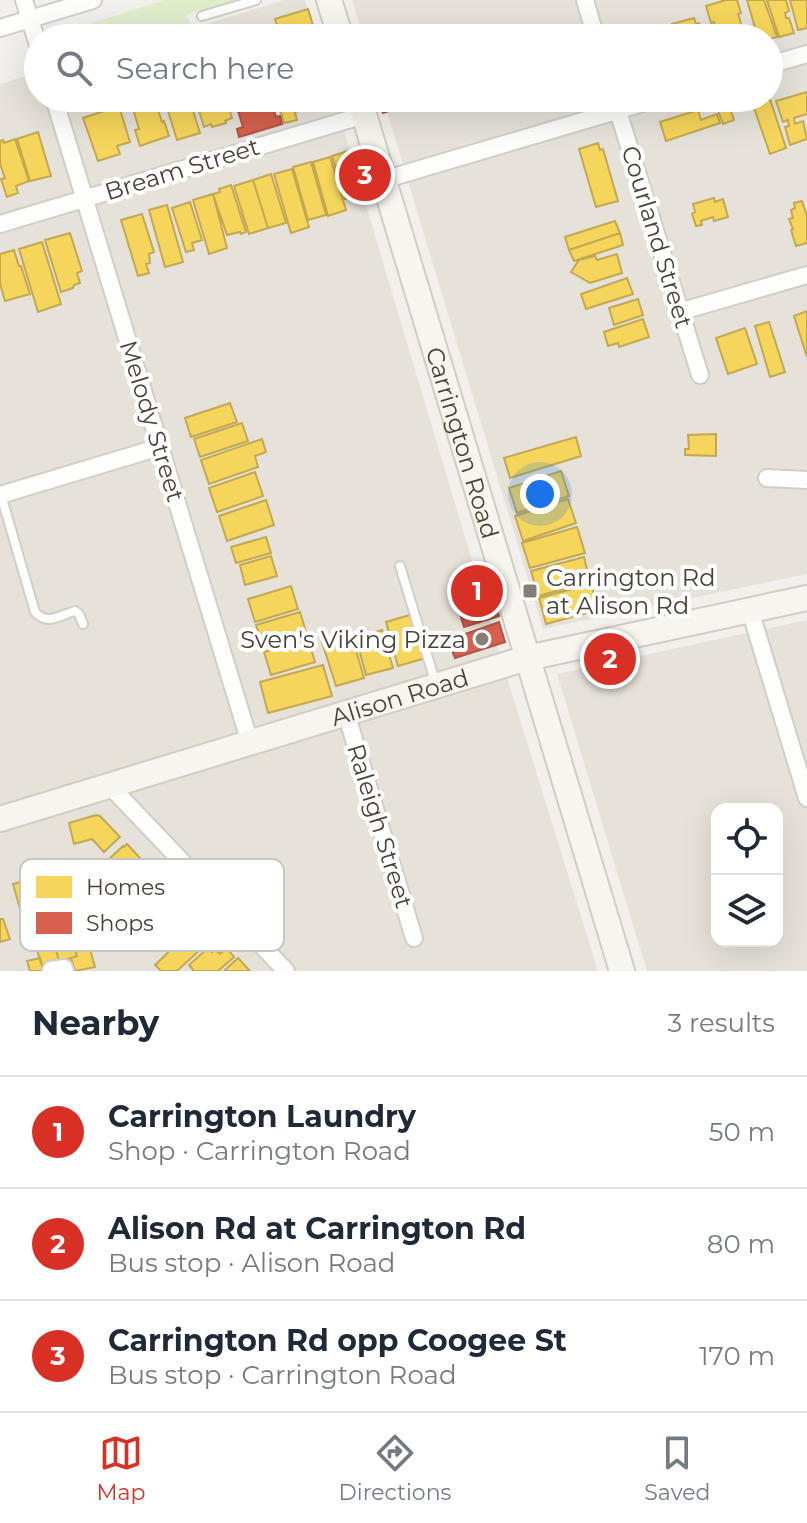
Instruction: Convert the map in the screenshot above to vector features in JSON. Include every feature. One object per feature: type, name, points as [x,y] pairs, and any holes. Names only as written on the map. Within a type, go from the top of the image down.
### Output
[{"type":"main road","points":[[329,0],[337,24]]},
{"type":"main road","name":"Carrington Road","points":[[356,112],[383,180],[622,971]]},
{"type":"main road","name":"Alison Road","points":[[0,819],[527,658],[807,598]]},
{"type":"street","points":[[24,0],[32,24]]},
{"type":"street","points":[[0,28],[93,0]]},
{"type":"street","points":[[585,0],[592,24]]},
{"type":"street","points":[[783,61],[807,54]]},
{"type":"street","name":"Melody Street","points":[[58,112],[250,743]]},
{"type":"street","name":"Bream Street","points":[[0,224],[339,112]]},
{"type":"street","points":[[383,180],[591,112]]},
{"type":"street","name":"Courland Street","points":[[618,112],[700,375]]},
{"type":"street","points":[[679,312],[807,275]]},
{"type":"street","points":[[0,495],[160,447]]},
{"type":"street","points":[[767,478],[807,480]]},
{"type":"street","points":[[750,610],[807,798]]},
{"type":"street","name":"Raleigh Street","points":[[346,713],[414,938]]},
{"type":"street","points":[[110,786],[179,859]]},
{"type":"street","points":[[267,951],[286,971]]},
{"type":"lane","points":[[202,16],[256,0]]},
{"type":"lane","points":[[0,495],[35,612],[48,621],[75,611],[83,624]]},
{"type":"lane","points":[[400,566],[437,686]]},
{"type":"shaded area","points":[[285,0],[305,0],[313,24],[206,24]]},
{"type":"shaded area","points":[[352,0],[807,0],[807,574],[543,629],[387,112],[783,112],[783,24],[360,24]]},
{"type":"shaded area","points":[[24,76],[24,112],[338,112],[598,971],[0,971],[0,84]]},
{"type":"shaded area","points":[[807,620],[807,971],[647,971],[557,674]]},
{"type":"green space","points":[[165,0],[236,0],[185,15],[192,24],[89,24]]},
{"type":"building: Homes","points":[[737,0],[741,24],[711,23],[706,6]]},
{"type":"building: Homes","points":[[747,0],[764,0],[772,24],[754,24]]},
{"type":"building: Homes","points":[[767,0],[786,0],[789,11],[785,13],[786,18],[789,18],[794,33],[783,36],[783,24],[775,24]]},
{"type":"building: Homes","points":[[790,0],[807,0],[807,28],[798,30]]},
{"type":"building: Homes","points":[[308,9],[313,24],[277,24],[275,19]]},
{"type":"building: Homes","points":[[694,18],[696,24],[672,24]]},
{"type":"building: Homes","points":[[807,92],[807,114],[794,118],[795,124],[803,121],[807,139],[790,145],[785,127],[789,126],[788,120],[783,122],[780,112],[783,112],[783,99]]},
{"type":"building: Homes","points":[[101,112],[121,112],[130,142],[117,146],[120,154],[98,161],[83,118]]},
{"type":"building: Homes","points":[[134,112],[159,112],[169,136],[140,146],[135,130],[139,129]]},
{"type":"building: Homes","points":[[168,112],[193,112],[200,133],[177,140]]},
{"type":"building: Homes","points":[[199,112],[230,112],[232,118],[226,123],[204,127]]},
{"type":"building: Homes","points":[[281,112],[295,112],[297,120],[284,123]]},
{"type":"building: Homes","points":[[699,112],[701,120],[717,114],[720,123],[666,141],[660,122]]},
{"type":"building: Homes","points":[[719,112],[731,112],[734,120],[723,124]]},
{"type":"building: Homes","points":[[755,112],[774,112],[786,148],[770,154]]},
{"type":"building: Homes","points":[[38,132],[51,176],[30,181],[17,139]]},
{"type":"building: Homes","points":[[15,139],[29,181],[16,186],[18,193],[7,197],[1,179],[5,178],[0,164],[0,141],[4,143]]},
{"type":"building: Homes","points":[[598,143],[600,150],[603,149],[618,201],[596,207],[579,149]]},
{"type":"building: Homes","points":[[351,150],[363,194],[345,199],[332,156]]},
{"type":"building: Homes","points":[[330,157],[346,210],[328,216],[313,162]]},
{"type":"building: Homes","points":[[311,162],[326,215],[308,220],[293,167]]},
{"type":"building: Homes","points":[[292,169],[309,227],[291,233],[274,174]]},
{"type":"building: Homes","points":[[271,174],[286,223],[268,228],[253,180]]},
{"type":"building: Homes","points":[[253,180],[268,228],[249,234],[234,186]]},
{"type":"building: Homes","points":[[231,185],[246,232],[227,235],[213,194]]},
{"type":"building: Homes","points":[[213,194],[227,248],[209,254],[193,200]]},
{"type":"building: Homes","points":[[714,198],[715,202],[723,199],[728,217],[714,221],[713,217],[696,226],[693,204]]},
{"type":"building: Homes","points":[[802,201],[807,216],[807,243],[796,246],[789,219],[793,218],[791,210],[795,208],[794,203]]},
{"type":"building: Homes","points":[[190,202],[202,240],[192,243],[194,250],[186,252],[172,208]]},
{"type":"building: Homes","points":[[167,205],[183,262],[165,267],[149,210]]},
{"type":"building: Homes","points":[[142,214],[154,252],[149,254],[150,263],[146,264],[149,273],[138,276],[121,220]]},
{"type":"building: Homes","points":[[615,221],[620,233],[569,250],[565,237]]},
{"type":"building: Homes","points":[[70,233],[82,271],[77,273],[80,283],[61,292],[45,240]]},
{"type":"building: Homes","points":[[620,233],[623,245],[574,261],[569,250]]},
{"type":"building: Homes","points":[[42,242],[61,304],[38,312],[19,249]]},
{"type":"building: Homes","points":[[14,250],[30,294],[5,301],[0,284],[0,254]]},
{"type":"building: Homes","points":[[617,254],[622,273],[590,283],[571,272],[579,260],[595,256],[597,260]]},
{"type":"building: Homes","points":[[627,278],[633,294],[586,309],[581,294]]},
{"type":"building: Homes","points":[[638,299],[643,315],[614,325],[609,308]]},
{"type":"building: Homes","points":[[807,311],[807,357],[794,316]]},
{"type":"building: Homes","points":[[643,319],[649,337],[619,347],[618,343],[608,346],[604,332]]},
{"type":"building: Homes","points":[[769,322],[785,372],[770,377],[755,326]]},
{"type":"building: Homes","points":[[745,328],[757,364],[728,374],[716,338]]},
{"type":"building: Homes","points":[[230,403],[237,422],[191,437],[185,418]]},
{"type":"building: Homes","points":[[242,423],[248,441],[200,457],[194,439]]},
{"type":"building: Homes","points":[[716,434],[716,456],[685,455],[685,449],[689,449],[688,435]]},
{"type":"building: Homes","points":[[576,437],[581,456],[510,478],[504,458]]},
{"type":"building: Homes","points":[[262,439],[266,452],[255,456],[258,467],[209,484],[201,460]]},
{"type":"building: Homes","points":[[561,471],[569,496],[517,513],[509,488]]},
{"type":"building: Homes","points":[[255,472],[263,496],[217,512],[209,488]]},
{"type":"building: Homes","points":[[568,499],[576,523],[523,541],[515,516]]},
{"type":"building: Homes","points":[[266,500],[274,525],[227,541],[219,516]]},
{"type":"building: Homes","points":[[577,527],[585,553],[530,568],[522,543]]},
{"type":"building: Homes","points":[[266,537],[271,553],[236,563],[231,547]]},
{"type":"building: Homes","points":[[271,556],[277,576],[245,585],[240,565]]},
{"type":"building: Homes","points":[[584,557],[590,582],[538,596],[531,571]]},
{"type":"building: Homes","points":[[591,584],[598,610],[546,624],[539,598]]},
{"type":"building: Homes","points":[[291,586],[298,609],[255,622],[248,599]]},
{"type":"building: Homes","points":[[300,612],[307,635],[264,648],[256,625]]},
{"type":"building: Homes","points":[[413,614],[426,658],[398,666],[386,622]]},
{"type":"building: Homes","points":[[382,630],[393,668],[366,675],[356,638]]},
{"type":"building: Homes","points":[[351,633],[364,678],[336,686],[322,642]]},
{"type":"building: Homes","points":[[308,639],[315,662],[271,675],[264,652]]},
{"type":"building: Homes","points":[[323,665],[332,696],[268,713],[260,682]]},
{"type":"building: Homes","points":[[96,815],[120,837],[104,852],[92,839],[74,844],[69,823]]},
{"type":"building: Homes","points":[[127,844],[141,859],[109,859]]},
{"type":"building: Homes","points":[[20,882],[20,909],[13,884]]},
{"type":"building: Homes","points":[[0,919],[3,919],[10,939],[0,942]]},
{"type":"building: Homes","points":[[37,951],[56,951],[59,962],[42,966]]},
{"type":"building: Homes","points":[[56,951],[75,951],[77,956],[59,962]]},
{"type":"building: Homes","points":[[75,951],[90,951],[95,967],[75,971],[71,958],[77,956]]},
{"type":"building: Homes","points":[[169,951],[199,951],[177,971],[161,971],[155,965]]},
{"type":"building: Homes","points":[[205,951],[220,954],[229,951],[234,957],[218,971],[194,971],[189,965]]},
{"type":"building: Homes","points":[[40,958],[44,971],[30,971],[27,961]]},
{"type":"building: Homes","points":[[238,958],[250,971],[224,971]]},
{"type":"building: Shops","points":[[238,112],[274,112],[276,117],[280,116],[282,124],[239,137],[237,129],[243,127]]},
{"type":"building: Shops","points":[[493,596],[499,616],[464,627],[458,607]]},
{"type":"building: Shops","points":[[499,622],[505,642],[455,658],[448,640]]},
{"type":"place","name":"Carrington Rd opp Coogee St","points":[[365,175]]},
{"type":"place","name":"Carrington Laundry","points":[[477,591]]},
{"type":"place","name":"Carrington Rd at Alison Rd","points":[[530,591]]},
{"type":"place","name":"Sven's Viking Pizza","points":[[482,639]]},
{"type":"place","name":"Alison Rd at Carrington Rd","points":[[610,659]]}]
